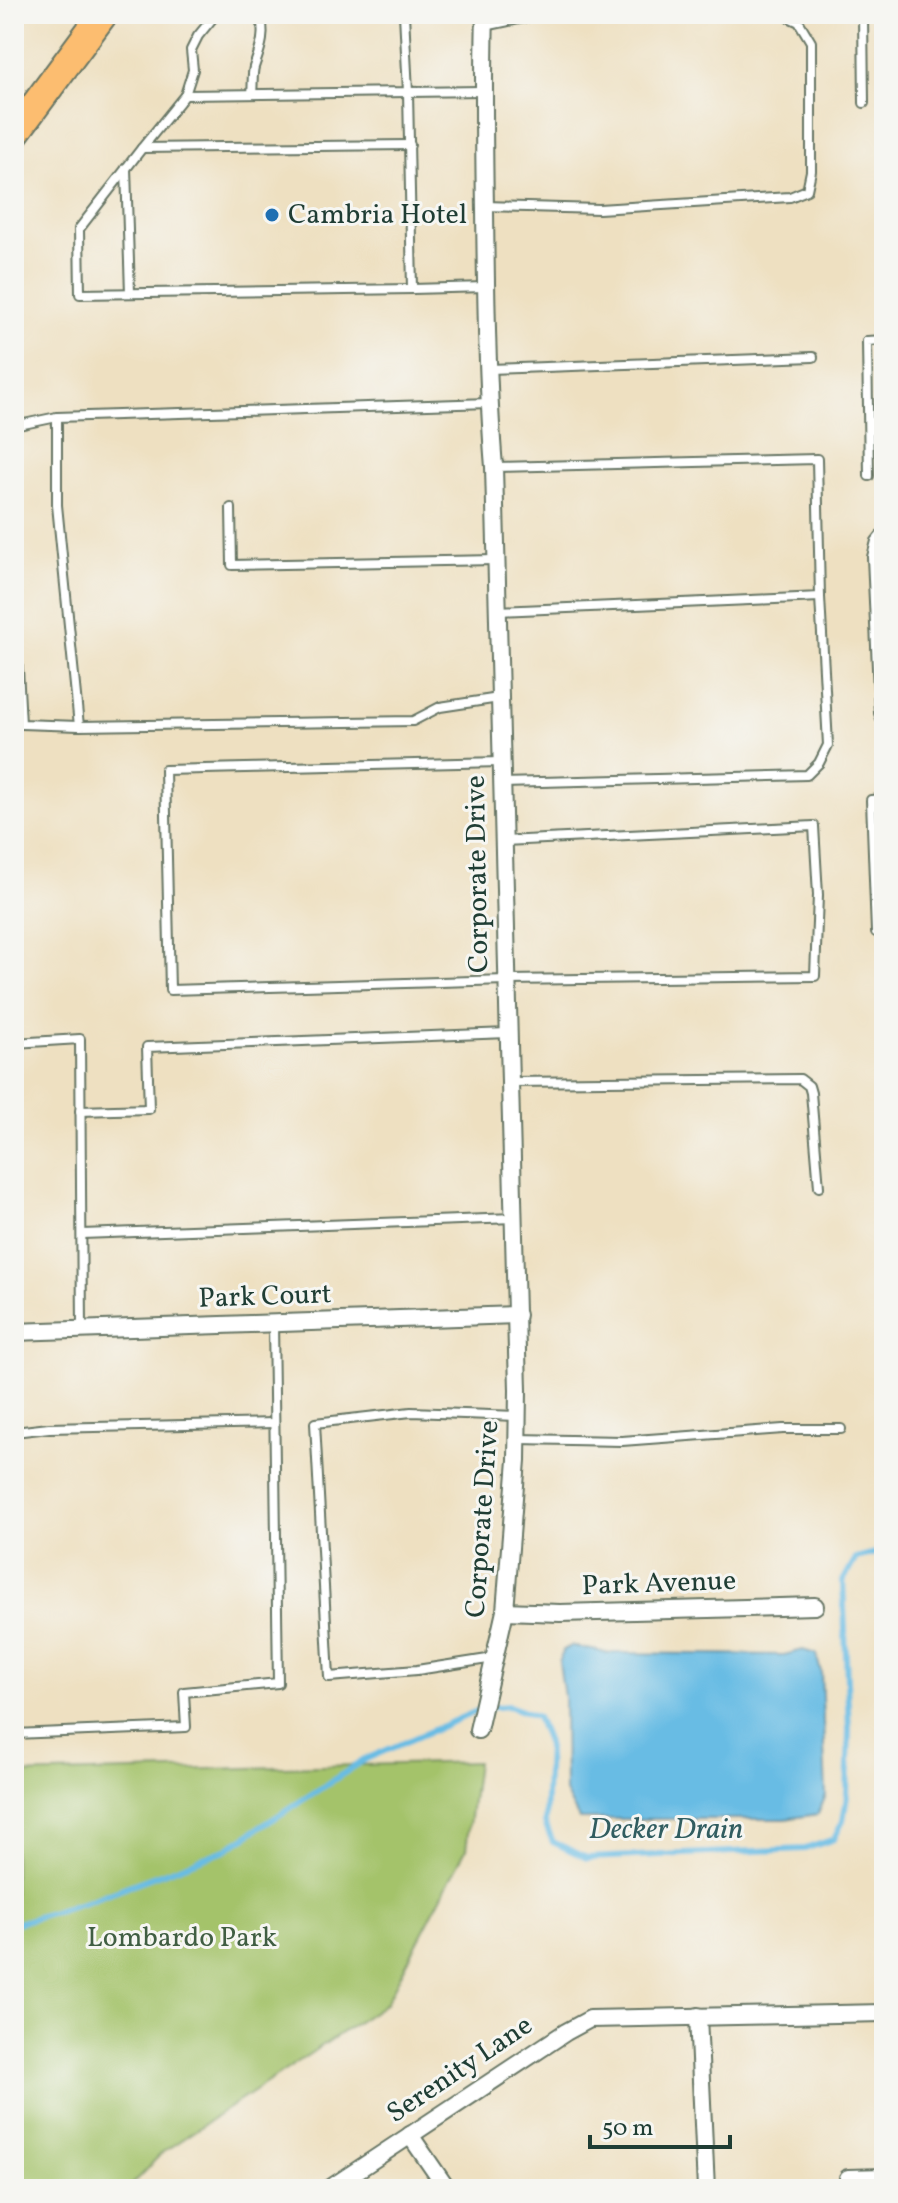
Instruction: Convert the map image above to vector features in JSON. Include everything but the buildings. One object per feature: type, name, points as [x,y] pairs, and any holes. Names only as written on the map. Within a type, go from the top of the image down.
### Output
[{"type":"highway","points":[[14,134],[103,14]]},
{"type":"street","name":"Corporate Drive","points":[[478,1730],[505,1611],[517,1439],[517,1315],[494,467],[486,287],[485,20]]},
{"type":"street","name":"Park Court","points":[[14,1332],[517,1315]]},
{"type":"street","name":"Park Avenue","points":[[505,1611],[560,1613],[815,1606]]},
{"type":"street","name":"Serenity Lane","points":[[329,2189],[590,2019],[884,2013]]},
{"type":"street","points":[[698,2016],[706,2189]]},
{"type":"street","points":[[410,2135],[447,2189]]},
{"type":"street","points":[[848,2178],[884,2177]]},
{"type":"lane","points":[[216,14],[191,50],[193,70],[185,95],[79,229],[80,294],[486,287]]},
{"type":"lane","points":[[252,94],[254,68],[260,57],[263,39],[259,14]]},
{"type":"lane","points":[[404,14],[412,289]]},
{"type":"lane","points":[[485,20],[543,14]]},
{"type":"lane","points":[[485,206],[599,209],[790,197],[807,190],[811,171],[811,42],[799,22],[782,14]]},
{"type":"lane","points":[[863,14],[864,103]]},
{"type":"lane","points":[[185,95],[483,91]]},
{"type":"lane","points":[[142,148],[410,145]]},
{"type":"lane","points":[[126,167],[130,293]]},
{"type":"lane","points":[[869,476],[867,341],[884,340]]},
{"type":"lane","points":[[488,369],[813,357]]},
{"type":"lane","points":[[14,426],[57,417],[489,403]]},
{"type":"lane","points":[[57,417],[57,505],[79,726]]},
{"type":"lane","points":[[494,467],[817,459],[828,745],[819,763],[807,775],[502,783]]},
{"type":"lane","points":[[231,508],[232,565],[496,560]]},
{"type":"lane","points":[[884,531],[876,541],[872,557],[879,713],[884,727]]},
{"type":"lane","points":[[14,594],[21,724],[79,726],[413,721],[440,707],[500,698]]},
{"type":"lane","points":[[497,611],[820,597]]},
{"type":"lane","points":[[501,762],[165,770],[170,990],[507,980],[815,976],[818,895],[814,826],[503,841]]},
{"type":"lane","points":[[884,799],[871,800],[876,932],[884,932]]},
{"type":"lane","points":[[80,1111],[149,1109],[147,1047],[508,1033]]},
{"type":"lane","points":[[14,1043],[80,1039],[82,1330]]},
{"type":"lane","points":[[510,1082],[800,1079],[809,1086],[811,1093],[819,1187]]},
{"type":"lane","points":[[82,1234],[514,1218]]},
{"type":"lane","points":[[14,1734],[186,1727],[184,1692],[278,1683],[273,1322]]},
{"type":"lane","points":[[496,1658],[417,1670],[329,1677],[315,1423],[411,1412],[517,1416]]},
{"type":"lane","points":[[14,1432],[49,1428],[274,1423]]},
{"type":"lane","points":[[517,1439],[622,1441],[783,1429],[841,1429]]},
{"type":"green space","name":"Lombardo Park","points":[[477,1762],[466,1849],[386,2003],[163,2152],[127,2189],[14,2189],[14,1774]]},
{"type":"water","points":[[571,1646],[608,1653],[784,1655],[803,1650],[816,1654],[821,1672],[826,1795],[818,1814],[785,1819],[579,1819],[565,1792],[564,1697],[559,1662],[563,1650]]},
{"type":"waterway","name":"Decker Drain","points":[[14,1924],[85,1902],[225,1850],[366,1759],[484,1708],[509,1706],[537,1717],[548,1745],[545,1823],[553,1842],[587,1858],[805,1849],[834,1839],[843,1821],[847,1796],[849,1731],[843,1581],[856,1558],[884,1551]]},
{"type":"place","name":"Cambria Hotel","points":[[272,215]]}]
